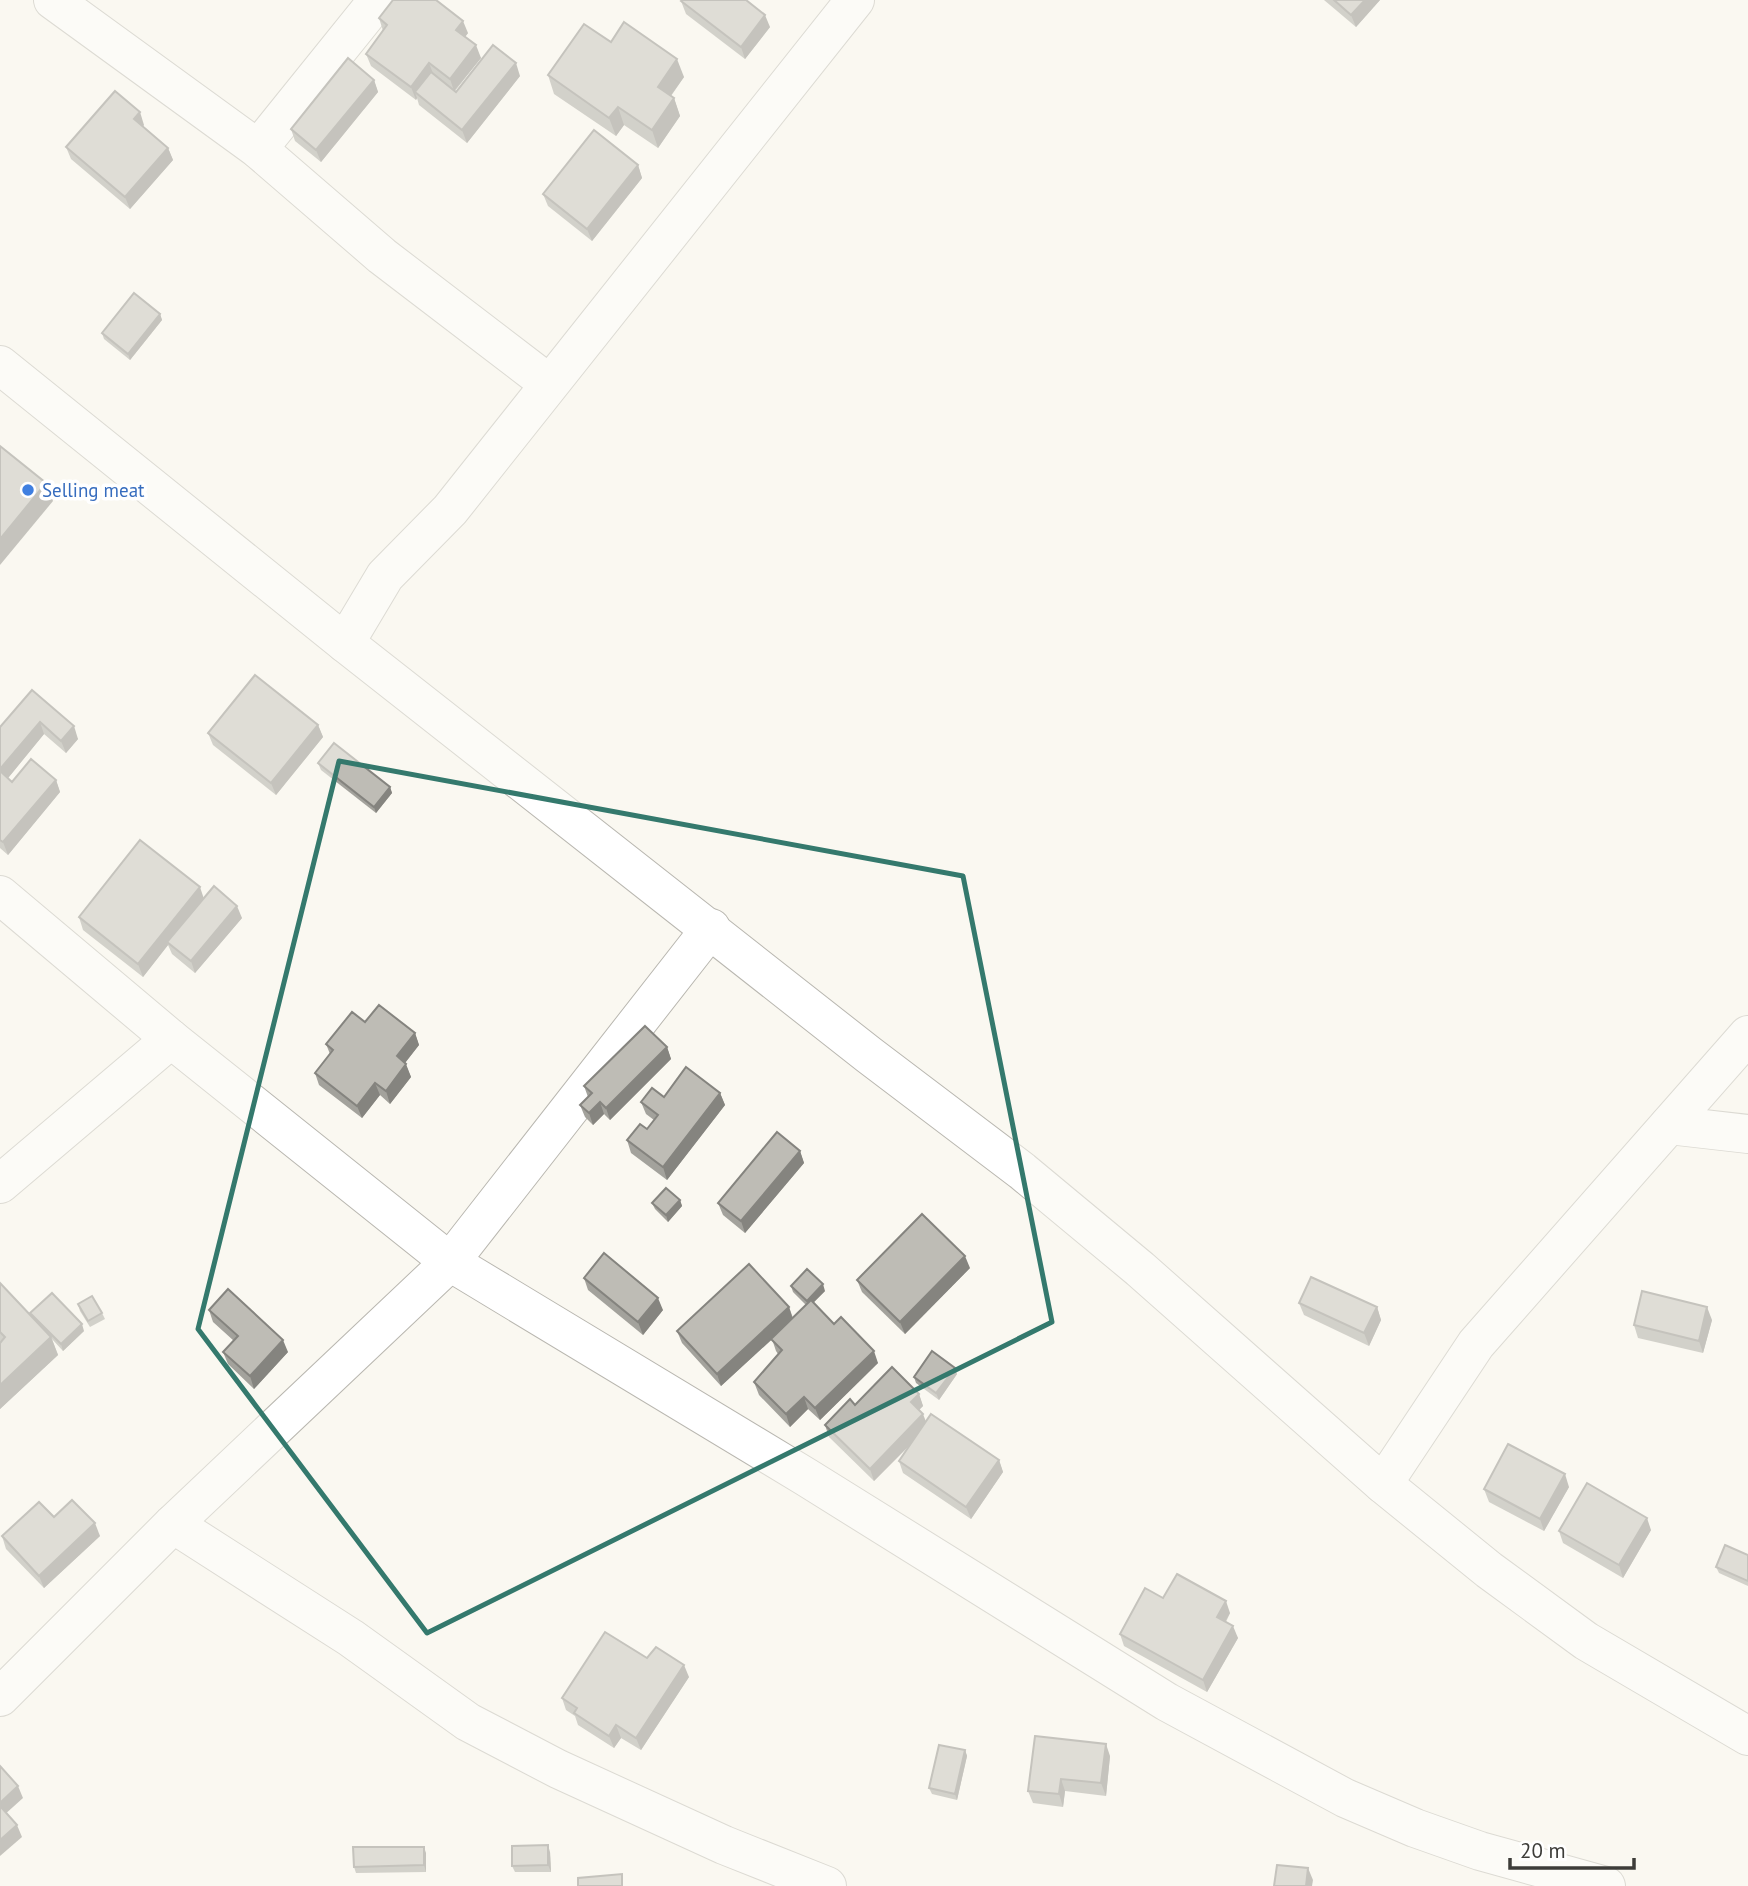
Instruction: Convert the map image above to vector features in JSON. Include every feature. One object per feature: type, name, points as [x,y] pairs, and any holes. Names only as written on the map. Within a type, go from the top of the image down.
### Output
[{"type":"street","points":[[53,0],[258,149],[382,256],[548,383]]},
{"type":"street","points":[[258,149],[378,0]]},
{"type":"street","points":[[345,643],[385,576],[450,510],[548,383],[855,0]]},
{"type":"street","points":[[0,365],[345,643],[1069,1209],[1383,1484],[1489,1570],[1586,1641],[1748,1736]]},
{"type":"street","points":[[0,895],[171,1039],[450,1262],[806,1477],[1167,1702],[1345,1798],[1415,1828],[1480,1851],[1606,1886]]},
{"type":"street","points":[[0,1698],[173,1524],[450,1262],[711,928]]},
{"type":"street","points":[[1383,1484],[1476,1344],[1748,1035]]},
{"type":"street","points":[[0,1184],[171,1039]]},
{"type":"street","points":[[1670,1125],[1748,1134]]},
{"type":"street","points":[[173,1524],[351,1638],[468,1722],[558,1769],[664,1818],[827,1886]]},
{"type":"highlighted area","points":[[339,761],[963,876],[1052,1322],[427,1633],[198,1329]]},
{"type":"building","points":[[393,0],[436,0],[463,21],[456,30],[476,45],[450,79],[429,63],[411,87],[366,54],[387,25],[379,18]]},
{"type":"building","points":[[682,0],[746,0],[765,15],[741,47]]},
{"type":"building","points":[[1334,0],[1365,0],[1351,15]]},
{"type":"building","points":[[624,22],[677,59],[658,87],[674,98],[652,130],[618,107],[609,118],[548,75],[584,24],[611,42]]},
{"type":"building","points":[[493,45],[516,63],[462,130],[415,92],[431,72],[456,92]]},
{"type":"building","points":[[348,58],[374,80],[316,150],[291,129]]},
{"type":"building","points":[[115,91],[140,112],[134,119],[168,148],[125,197],[66,147]]},
{"type":"building","points":[[594,130],[638,165],[587,229],[543,194]]},
{"type":"building","points":[[134,293],[160,314],[128,354],[102,333]]},
{"type":"building","points":[[0,446],[46,483],[0,539]]},
{"type":"building","points":[[255,675],[318,725],[271,783],[208,733]]},
{"type":"building","points":[[32,690],[74,726],[61,741],[40,722],[0,769],[0,727]]},
{"type":"building","points":[[334,743],[390,787],[374,807],[318,763]]},
{"type":"building","points":[[31,759],[56,780],[3,842],[0,840],[0,771],[12,782]]},
{"type":"building","points":[[140,840],[200,887],[138,964],[79,917]]},
{"type":"building","points":[[214,886],[237,906],[191,961],[167,942]]},
{"type":"building","points":[[379,1005],[415,1033],[397,1056],[406,1064],[386,1091],[375,1083],[357,1106],[315,1073],[333,1050],[326,1044],[352,1012],[365,1022]]},
{"type":"building","points":[[645,1026],[667,1047],[606,1108],[600,1102],[589,1113],[580,1105],[592,1093],[584,1086]]},
{"type":"building","points":[[686,1067],[720,1093],[663,1167],[627,1140],[640,1124],[647,1129],[658,1115],[641,1102],[652,1088],[664,1097]]},
{"type":"building","points":[[777,1132],[800,1151],[741,1221],[718,1203]]},
{"type":"building","points":[[666,1188],[680,1200],[666,1215],[652,1203]]},
{"type":"building","points":[[922,1214],[965,1256],[900,1322],[857,1280]]},
{"type":"building","points":[[604,1253],[658,1298],[638,1322],[584,1278]]},
{"type":"building","points":[[749,1264],[789,1307],[717,1374],[677,1331]]},
{"type":"building","points":[[807,1269],[823,1284],[807,1301],[791,1286]]},
{"type":"building","points":[[1311,1277],[1377,1307],[1364,1333],[1299,1303]]},
{"type":"building","points":[[0,1283],[51,1337],[0,1385],[0,1343],[5,1337],[0,1332]]},
{"type":"building","points":[[228,1289],[283,1340],[250,1376],[223,1352],[238,1336],[209,1310]]},
{"type":"building","points":[[1642,1291],[1707,1307],[1699,1341],[1634,1325]]},
{"type":"building","points":[[52,1293],[82,1324],[61,1344],[30,1313]]},
{"type":"building","points":[[92,1296],[102,1313],[88,1321],[78,1304]]},
{"type":"building","points":[[811,1300],[834,1324],[841,1317],[874,1351],[815,1408],[804,1397],[786,1414],[754,1382],[782,1350],[771,1339]]},
{"type":"building","points":[[932,1351],[955,1368],[936,1393],[914,1377]]},
{"type":"building","points":[[892,1367],[919,1394],[911,1402],[923,1414],[870,1469],[825,1425],[850,1399],[855,1405]]},
{"type":"building","points":[[931,1414],[999,1460],[966,1507],[899,1461]]},
{"type":"building","points":[[1508,1444],[1565,1474],[1540,1519],[1484,1489]]},
{"type":"building","points":[[1587,1483],[1647,1518],[1619,1565],[1559,1531]]},
{"type":"building","points":[[72,1500],[95,1523],[39,1576],[2,1536],[39,1502],[54,1517]]},
{"type":"building","points":[[1725,1545],[1748,1555],[1748,1581],[1716,1567]]},
{"type":"building","points":[[1177,1574],[1226,1601],[1217,1617],[1233,1626],[1203,1680],[1120,1634],[1145,1588],[1163,1598]]},
{"type":"building","points":[[605,1632],[647,1658],[656,1647],[684,1665],[636,1738],[616,1725],[609,1736],[574,1713],[577,1708],[562,1698]]},
{"type":"building","points":[[1035,1736],[1106,1744],[1101,1783],[1061,1779],[1059,1794],[1028,1791]]},
{"type":"building","points":[[939,1745],[965,1750],[955,1794],[929,1788]]},
{"type":"building","points":[[0,1766],[18,1786],[0,1803]]},
{"type":"building","points":[[0,1806],[17,1825],[0,1840]]},
{"type":"building","points":[[548,1845],[548,1865],[512,1866],[512,1846]]},
{"type":"building","points":[[353,1847],[424,1847],[424,1865],[354,1867]]},
{"type":"building","points":[[1277,1865],[1308,1868],[1306,1886],[1274,1886]]},
{"type":"building","points":[[622,1874],[622,1886],[578,1886],[578,1878]]},
{"type":"place","name":"Selling meat","points":[[28,490]]}]
